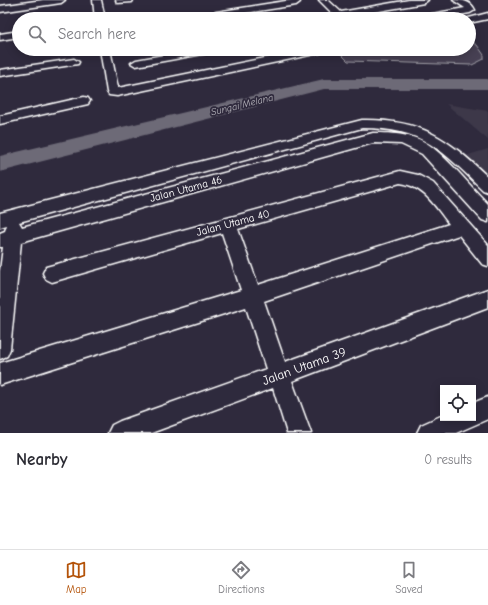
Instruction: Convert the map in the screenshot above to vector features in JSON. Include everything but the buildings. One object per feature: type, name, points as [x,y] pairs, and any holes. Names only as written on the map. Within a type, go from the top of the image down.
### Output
[{"type":"street","points":[[0,9],[61,0]]},
{"type":"street","points":[[97,0],[99,12]]},
{"type":"street","points":[[323,0],[336,12]]},
{"type":"street","points":[[358,12],[390,3],[424,0]]},
{"type":"street","points":[[457,0],[469,7],[470,10],[459,12]]},
{"type":"street","points":[[235,12],[296,2]]},
{"type":"street","points":[[390,3],[403,12]]},
{"type":"street","points":[[476,19],[488,16]]},
{"type":"street","points":[[0,37],[12,35]]},
{"type":"street","points":[[106,56],[112,89],[113,92],[117,92],[290,56]]},
{"type":"street","points":[[136,63],[175,56]]},
{"type":"street","points":[[0,73],[74,62]]},
{"type":"street","points":[[0,120],[84,101]]},
{"type":"street","name":"Jalan Utama 46","points":[[8,218],[362,124],[397,125],[412,129],[432,138],[454,152],[483,174],[488,186]]},
{"type":"street","name":"Jalan Utama 46","points":[[6,238],[373,138],[400,139],[416,143],[427,150],[488,215]]},
{"type":"street","name":"Jalan Utama 40","points":[[52,273],[400,177],[413,179],[428,187],[462,227]]},
{"type":"street","points":[[0,350],[8,218]]},
{"type":"street","points":[[228,225],[300,433]]},
{"type":"street","points":[[0,374],[252,296],[462,227],[488,258]]},
{"type":"street","name":"Jalan Utama 39","points":[[120,433],[488,298]]},
{"type":"street","points":[[476,413],[488,408]]},
{"type":"street","points":[[429,433],[457,421]]},
{"type":"shaded area","points":[[476,44],[484,55],[484,59],[472,65],[348,61],[343,56],[476,56]]},
{"type":"shaded area","points":[[446,104],[488,111],[488,140]]},
{"type":"shaded area","points":[[488,149],[488,180],[465,156]]},
{"type":"waterway","name":"Sungai Melana","points":[[0,164],[324,84],[488,84]]}]
